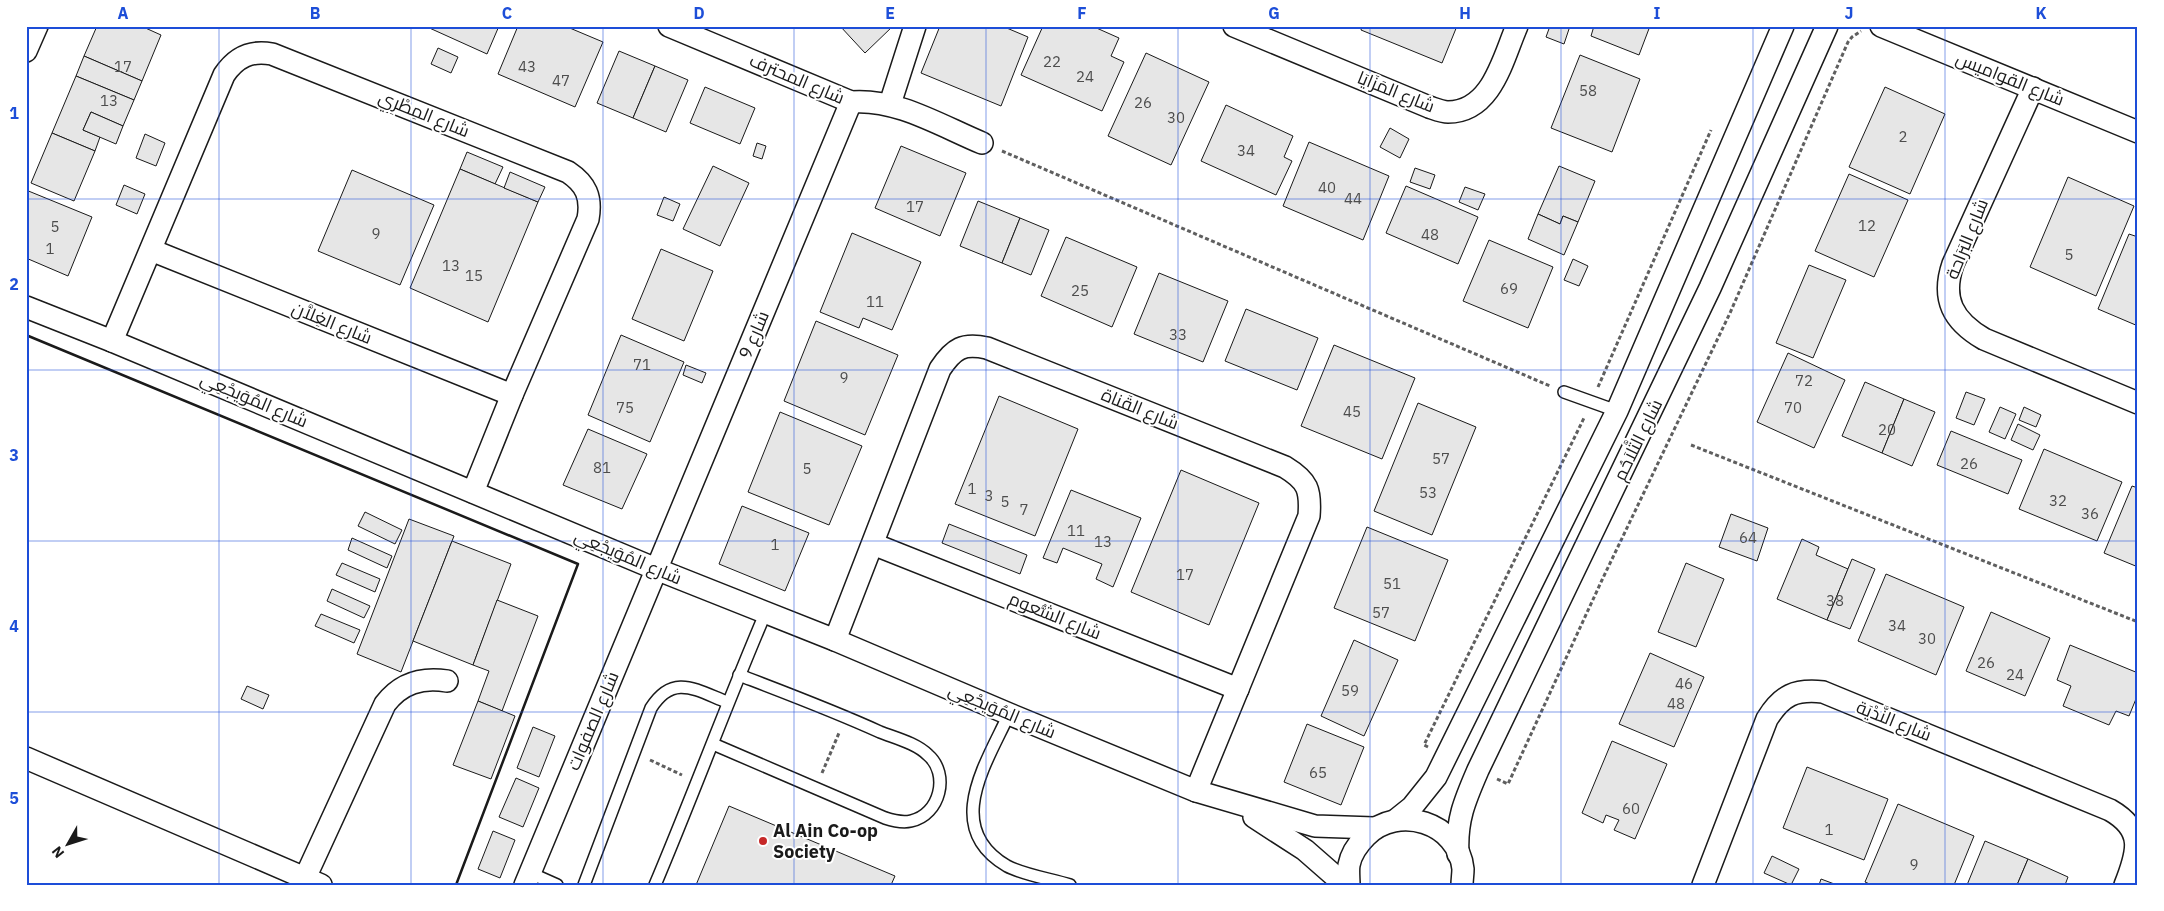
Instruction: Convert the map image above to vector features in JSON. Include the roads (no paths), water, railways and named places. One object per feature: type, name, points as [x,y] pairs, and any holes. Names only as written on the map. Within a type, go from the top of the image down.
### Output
[{"type":"street","points":[[26,51],[37,26]]},
{"type":"street","name":"شارع المحترف","points":[[669,26],[851,102],[871,101],[890,104],[982,143]]},
{"type":"street","points":[[890,104],[915,26]]},
{"type":"street","name":"شارع المَزَايَا","points":[[1234,26],[1429,108],[1448,112],[1466,109],[1483,99],[1493,83],[1516,26]]},
{"type":"street","name":"شارع التَّلاَحُم","points":[[1397,819],[1412,807],[1436,777],[1617,411],[1783,26]]},
{"type":"street","name":"شارع التَّلاَحُم","points":[[1461,869],[1457,838],[1460,814],[1478,770],[1710,288],[1829,28]]},
{"type":"street","name":"شارع القواميس","points":[[1875,29],[2033,88],[2138,132]]},
{"type":"street","name":"شارع المِطْرِي","points":[[112,341],[224,75],[230,65],[239,58],[249,54],[261,52],[272,54],[568,172],[580,179],[588,191],[590,205],[588,219],[512,395],[473,492]]},
{"type":"street","name":"شارع البَرَاحة","points":[[2033,88],[1953,264],[1948,278],[1948,297],[1955,315],[1967,329],[1984,339],[2138,403]]},
{"type":"street","name":"شارع 9","points":[[656,569],[851,102]]},
{"type":"street","name":"شارع الغِلاَّن","points":[[151,250],[512,395]]},
{"type":"street","name":"شارع المُوَيجْعِي","points":[[26,307],[112,341],[765,614],[835,640],[1009,714],[1196,790],[1315,826],[1374,828]]},
{"type":"street","name":"شارع القَناة","points":[[835,640],[940,369],[947,359],[959,348],[972,344],[987,348],[1285,467],[1297,474],[1307,486],[1310,498],[1309,516],[1196,790]]},
{"type":"street","name":"شارع الشُّعوم","points":[[873,544],[1238,689]]},
{"type":"street","name":"شارع الصفوات","points":[[527,879],[656,569]]},
{"type":"street","points":[[26,758],[313,881],[385,704],[399,689],[409,684],[428,679],[447,681]]},
{"type":"street","name":"شارع النَّدْيَة","points":[[1703,885],[1767,719],[1776,705],[1790,695],[1806,690],[1823,692],[2123,817],[2132,829],[2136,844],[2135,858],[2125,885]]},
{"type":"street","name":"شارع المُوَيجْعِي","points":[[1231,802],[1305,850],[1347,885]]},
{"type":"street","points":[[1347,885],[1349,865],[1358,844],[1374,828],[1397,819],[1416,820],[1434,826],[1448,838],[1461,869],[1478,885]]},
{"type":"lane","points":[[1564,392],[1617,411]]},
{"type":"lane","points":[[655,885],[713,744],[727,702],[765,614]]},
{"type":"lane","points":[[713,744],[898,822],[912,821],[924,815],[934,805],[940,793],[940,779],[936,766],[928,755],[917,748],[846,717],[739,675]]},
{"type":"lane","points":[[584,885],[633,752],[651,708],[659,695],[673,688],[688,688],[727,702]]},
{"type":"lane","points":[[1009,714],[976,786],[972,804],[974,823],[981,841],[993,856],[1009,867],[1070,885]]},
{"type":"lane","name":"شارع الصفوات","points":[[527,879],[556,885]]},
{"type":"place","name":"Al Ain Co-op Society","points":[[763,841]]}]
